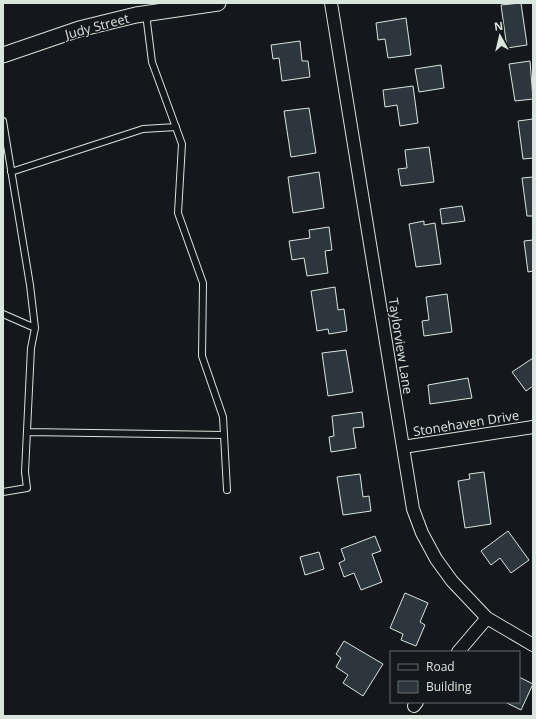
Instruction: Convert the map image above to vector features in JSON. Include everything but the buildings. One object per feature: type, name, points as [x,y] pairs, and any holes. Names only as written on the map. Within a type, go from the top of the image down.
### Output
[{"type":"street","name":"Judy Street","points":[[3,55],[79,29],[146,14],[218,3]]},
{"type":"street","name":"Taylorview Lane","points":[[331,3],[412,509],[422,533],[452,581],[487,618],[533,645]]},
{"type":"street","name":"Stonehaven Drive","points":[[403,447],[533,427]]},
{"type":"street","points":[[459,651],[487,618]]},
{"type":"lane","points":[[146,14],[152,62],[182,144],[178,213],[203,283],[202,356],[224,417],[227,490]]},
{"type":"lane","points":[[3,121],[30,285],[35,328],[31,348],[27,432],[27,488],[3,492]]},
{"type":"lane","points":[[11,172],[143,130],[176,127]]},
{"type":"lane","points":[[3,314],[35,328]]},
{"type":"lane","points":[[27,432],[224,435]]}]
